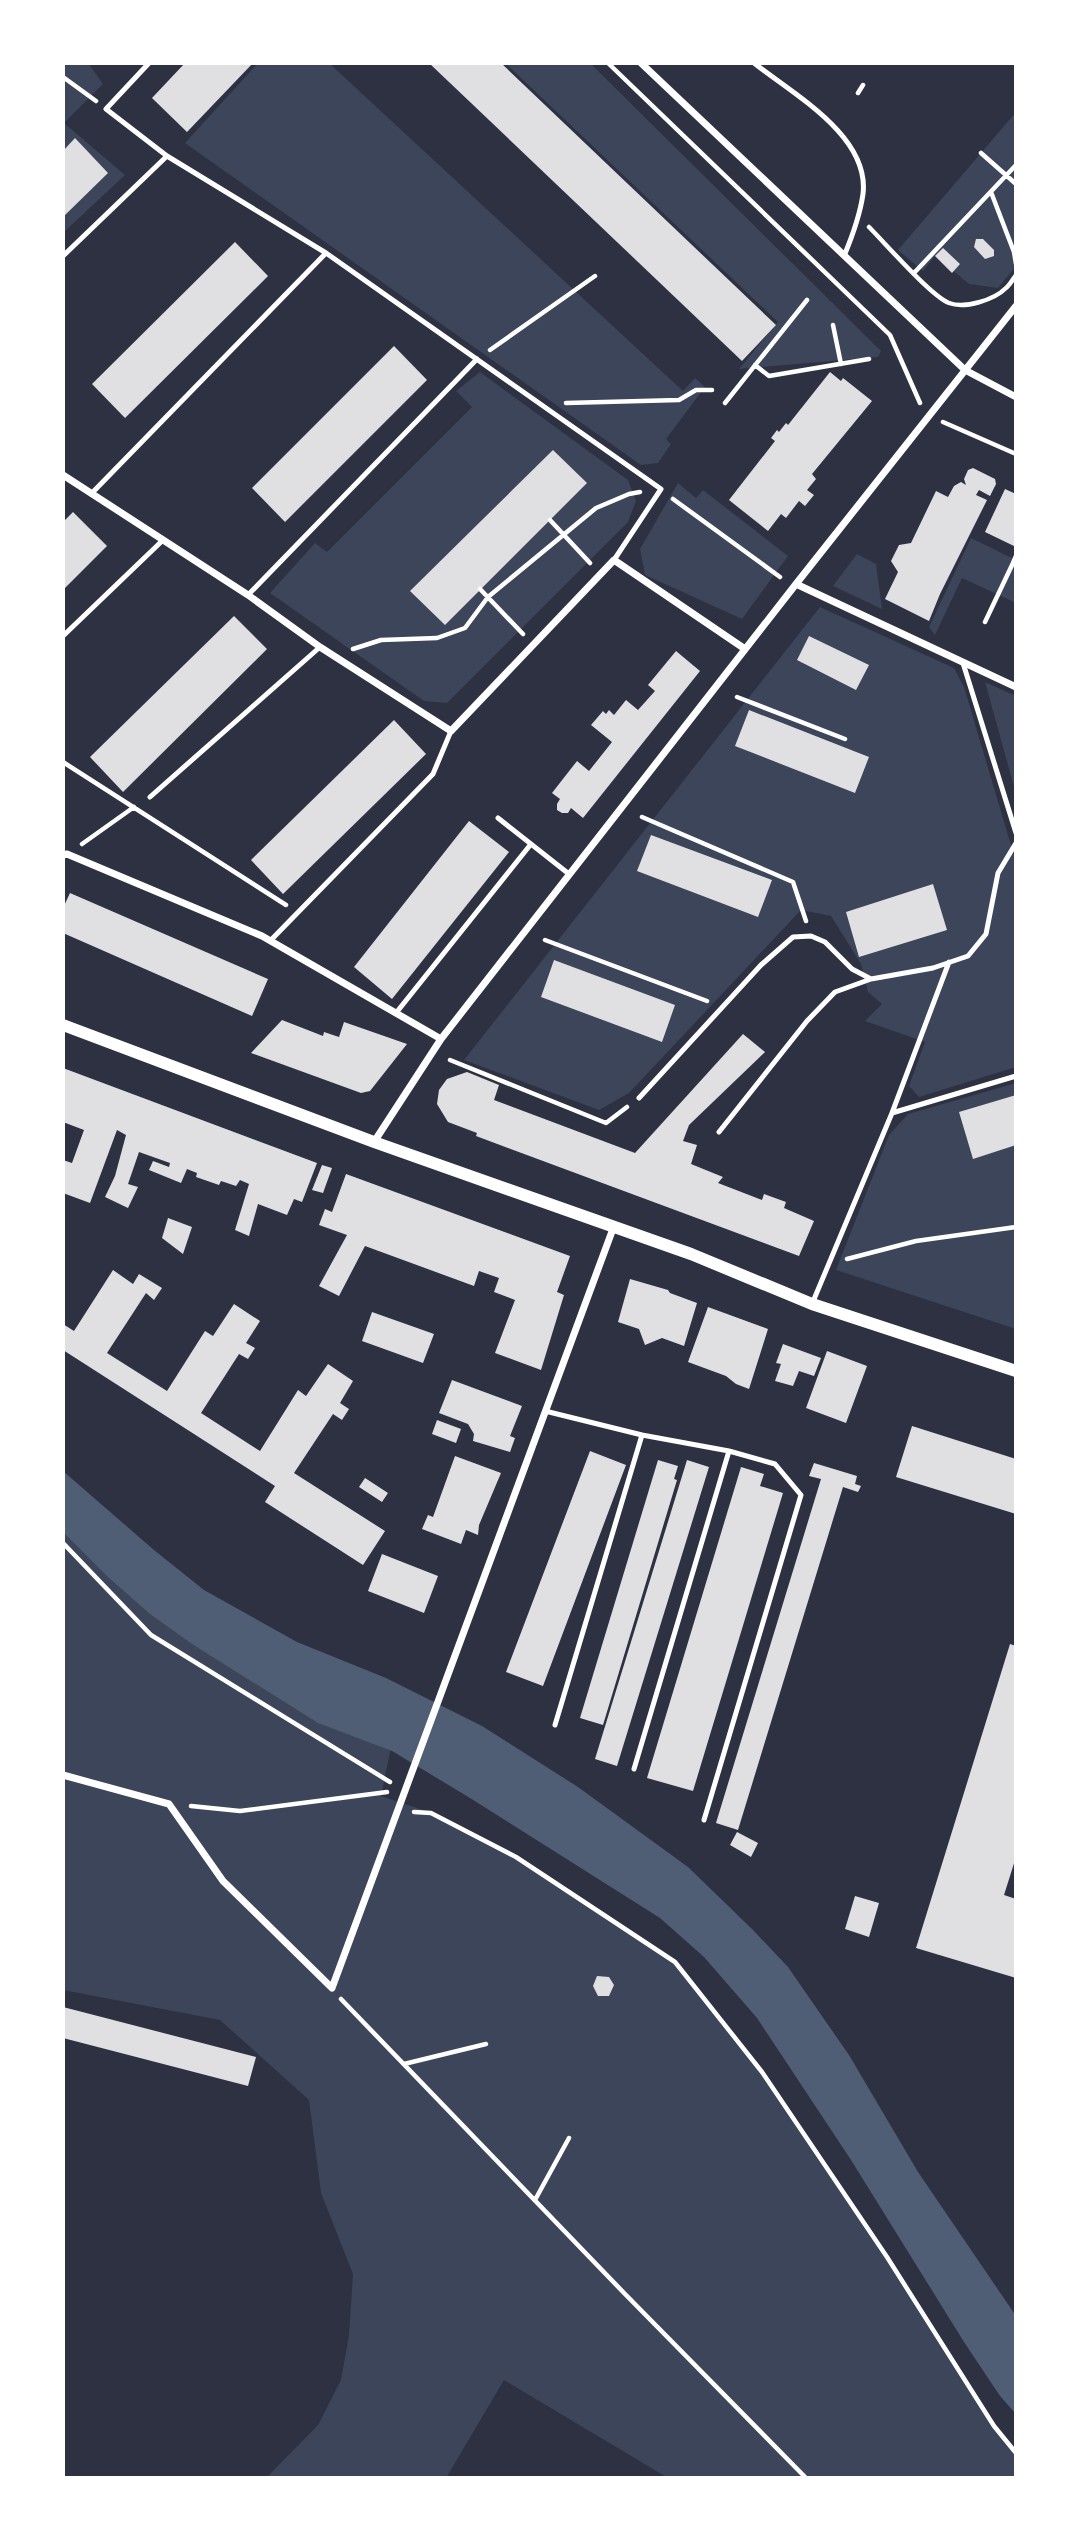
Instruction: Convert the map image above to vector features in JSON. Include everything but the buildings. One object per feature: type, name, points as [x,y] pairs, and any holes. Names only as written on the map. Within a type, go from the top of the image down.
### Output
[{"type":"street","points":[[641,63],[965,370],[1016,397]]},
{"type":"street","points":[[374,1142],[441,1039],[1016,306]]},
{"type":"street","points":[[63,475],[451,731],[614,560],[745,649]]},
{"type":"street","points":[[796,584],[1016,687]]},
{"type":"street","points":[[65,855],[271,940],[441,1039]]},
{"type":"street","points":[[63,1025],[374,1142],[691,1254],[813,1304],[1016,1371]]},
{"type":"street","points":[[63,1774],[169,1804],[223,1881],[331,1988],[614,1226]]},
{"type":"lane","points":[[149,63],[106,109],[167,156],[326,253],[661,489],[614,560]]},
{"type":"lane","points":[[754,63],[839,129],[856,153],[862,172],[863,193],[844,256]]},
{"type":"lane","points":[[63,256],[167,156]]},
{"type":"lane","points":[[91,494],[326,253]]},
{"type":"lane","points":[[248,595],[477,359]]},
{"type":"lane","points":[[63,636],[162,541]]},
{"type":"lane","points":[[150,797],[320,647]]},
{"type":"lane","points":[[963,663],[1016,833]]},
{"type":"lane","points":[[271,940],[433,774],[451,731]]},
{"type":"lane","points":[[498,818],[569,874]]},
{"type":"lane","points":[[719,1132],[807,1021],[835,992],[871,979],[968,956],[986,934],[998,873],[1016,843]]},
{"type":"lane","points":[[397,1013],[531,844]]},
{"type":"lane","points":[[639,1098],[761,965],[793,937],[811,936],[825,942],[852,970],[871,979]]},
{"type":"lane","points":[[813,1304],[892,1113],[949,962]]},
{"type":"lane","points":[[892,1113],[1016,1076]]},
{"type":"lane","points":[[545,1411],[642,1435],[729,1451],[775,1464],[801,1495],[704,1820]]},
{"type":"lane","points":[[555,1725],[642,1435]]},
{"type":"lane","points":[[634,1769],[729,1451]]},
{"type":"path","points":[[608,63],[890,335],[921,404],[930,413],[948,425],[1016,454]]},
{"type":"path","points":[[63,77],[106,109]]},
{"type":"path","points":[[858,93],[863,85]]},
{"type":"path","points":[[981,153],[1016,184]]},
{"type":"path","points":[[914,273],[1016,165]]},
{"type":"path","points":[[991,192],[1016,264]]},
{"type":"path","points":[[858,214],[914,273],[946,302],[958,305],[998,294],[1007,288],[1015,276]]},
{"type":"path","points":[[477,359],[595,276]]},
{"type":"path","points":[[725,402],[807,300]]},
{"type":"path","points":[[833,325],[841,363]]},
{"type":"path","points":[[755,365],[769,376],[869,359]]},
{"type":"path","points":[[537,404],[679,400],[696,390],[712,390]]},
{"type":"path","points":[[334,656],[381,640],[437,638],[465,628],[488,597],[563,534],[596,508],[629,494],[661,489],[779,578]]},
{"type":"path","points":[[550,520],[600,574]]},
{"type":"path","points":[[985,622],[1016,556]]},
{"type":"path","points":[[480,589],[533,644]]},
{"type":"path","points":[[737,697],[845,739]]},
{"type":"path","points":[[63,762],[298,913]]},
{"type":"path","points":[[65,855],[150,797]]},
{"type":"path","points":[[642,817],[793,882],[811,936]]},
{"type":"path","points":[[545,940],[722,1007]]},
{"type":"path","points":[[450,1060],[606,1123],[639,1098]]},
{"type":"path","points":[[829,1264],[916,1241],[1016,1227]]},
{"type":"path","points":[[63,1543],[151,1635],[403,1790]]},
{"type":"path","points":[[169,1804],[240,1811],[403,1790]]},
{"type":"path","points":[[397,1810],[432,1813],[516,1857],[675,1962],[762,2072],[887,2257],[994,2426],[1016,2453]]},
{"type":"path","points":[[331,1988],[806,2478]]},
{"type":"path","points":[[404,2064],[486,2044]]},
{"type":"path","points":[[535,2200],[569,2138]]},
{"type":"shaded area","points":[[63,63],[88,63],[103,84],[64,123],[125,175],[63,233]]},
{"type":"shaded area","points":[[258,63],[329,63],[683,391],[695,378],[705,387],[666,439],[671,444],[658,463],[641,465],[185,143]]},
{"type":"shaded area","points":[[505,63],[590,63],[881,351],[878,357],[739,369],[778,322]]},
{"type":"shaded area","points":[[1016,112],[1016,266],[998,288],[969,284],[935,256],[923,271],[898,250]]},
{"type":"shaded area","points":[[480,372],[628,480],[636,501],[628,522],[447,703],[424,701],[270,593],[315,543],[327,552],[472,407],[456,391]]},
{"type":"shaded area","points":[[678,483],[696,498],[703,490],[788,556],[742,619],[645,575],[640,549]]},
{"type":"shaded area","points":[[971,538],[1016,560],[1016,603],[962,578],[935,635],[929,627]]},
{"type":"shaded area","points":[[857,554],[876,564],[882,609],[833,586]]},
{"type":"shaded area","points":[[820,607],[954,668],[964,687],[1016,862],[1016,1067],[919,1097],[909,1086],[925,1042],[865,1021],[882,1004],[868,992],[861,964],[831,916],[801,910],[629,1093],[599,1110],[464,1060]]},
{"type":"shaded area","points":[[985,682],[1016,696],[1016,794]]},
{"type":"shaded area","points":[[1016,1083],[1016,1329],[836,1270],[889,1135],[908,1114]]},
{"type":"shaded area","points":[[63,1471],[204,1590],[297,1642],[386,1678],[482,1726],[578,1787],[688,1867],[752,1929],[788,1967],[849,2055],[918,2172],[1016,2316],[1016,2414],[1000,2396],[964,2342],[851,2160],[757,2018],[704,1957],[660,1918],[470,1798],[392,1751],[318,1723],[192,1644],[150,1614],[63,1532]]},
{"type":"shaded area","points":[[63,1504],[398,1713],[381,1796],[432,1813],[516,1857],[675,1962],[762,2072],[887,2257],[1016,2457],[1016,2478],[668,2478],[504,2380],[446,2478],[266,2478],[318,2425],[341,2380],[349,2335],[353,2274],[321,2193],[309,2100],[220,2020],[63,1990]]}]
